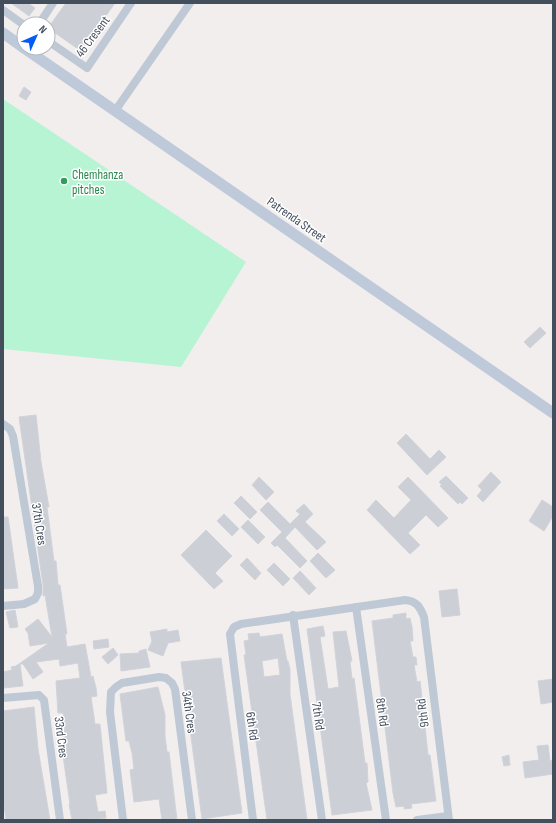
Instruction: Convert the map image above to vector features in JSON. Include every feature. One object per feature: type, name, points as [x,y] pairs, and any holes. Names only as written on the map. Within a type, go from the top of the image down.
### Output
[{"type":"street","points":[[44,16],[53,3]]},
{"type":"street","name":"46 Cresent","points":[[56,47],[87,68],[131,3]]},
{"type":"street","points":[[115,111],[190,3]]},
{"type":"street","points":[[3,10],[16,19]]},
{"type":"street","name":"Patrenda Street","points":[[3,33],[16,42]]},
{"type":"street","name":"Patrenda Street","points":[[36,56],[553,413]]},
{"type":"street","name":"37th Cres","points":[[3,424],[10,429],[14,436],[38,586],[38,593],[35,600],[24,604],[3,606]]},
{"type":"street","name":"9th Rd","points":[[356,607],[405,600],[412,601],[421,607],[424,617],[448,818]]},
{"type":"street","points":[[293,615],[356,607]]},
{"type":"street","name":"8th Rd","points":[[356,607],[386,820]]},
{"type":"street","name":"6th Rd","points":[[253,820],[230,634],[234,627],[241,624],[293,615]]},
{"type":"street","name":"7th Rd","points":[[293,615],[322,820]]},
{"type":"street","name":"34th Cres","points":[[123,820],[110,712],[111,692],[122,683],[159,677],[166,678],[172,682],[175,689],[192,820]]},
{"type":"street","name":"33rd Cres","points":[[3,698],[39,695],[44,700],[60,820]]},
{"type":"street","points":[[417,820],[448,818]]},
{"type":"green space","name":"Chemhanza pitches","points":[[3,99],[246,262],[181,367],[3,349]]},
{"type":"building","points":[[11,3],[28,3],[35,8],[29,16]]},
{"type":"building","points":[[66,3],[115,3],[81,51],[56,34],[56,17]]},
{"type":"building","points":[[24,87],[31,92],[26,100],[19,96]]},
{"type":"building","points":[[540,327],[546,333],[530,348],[524,342]]},
{"type":"building","points":[[36,415],[41,462],[49,507],[47,507],[54,561],[56,561],[58,585],[60,585],[67,634],[65,634],[67,647],[85,644],[91,677],[93,676],[96,688],[97,696],[91,697],[95,724],[100,724],[107,793],[95,795],[98,812],[105,811],[106,818],[72,820],[69,804],[61,742],[64,742],[62,730],[65,730],[63,713],[58,713],[56,681],[80,678],[78,663],[60,666],[59,659],[36,662],[43,672],[33,679],[23,664],[20,664],[23,686],[3,688],[3,672],[12,670],[11,667],[16,666],[49,643],[30,646],[28,633],[25,629],[38,619],[52,637],[45,595],[43,596],[43,585],[19,417]]},
{"type":"building","points":[[406,434],[430,459],[439,450],[446,457],[427,475],[397,443]]},
{"type":"building","points":[[491,472],[501,482],[483,502],[477,496],[482,490],[478,486]]},
{"type":"building","points":[[446,476],[468,498],[462,504],[460,502],[458,504],[440,486],[442,485],[439,482]]},
{"type":"building","points":[[259,477],[274,492],[266,500],[252,485]]},
{"type":"building","points":[[408,477],[448,518],[438,527],[426,515],[408,533],[420,545],[410,554],[367,510],[376,500],[394,518],[411,500],[398,487]]},
{"type":"building","points":[[241,496],[257,512],[250,519],[234,503]]},
{"type":"building","points":[[542,500],[553,507],[553,516],[544,531],[529,521]]},
{"type":"building","points":[[268,502],[290,524],[300,514],[296,511],[304,504],[313,514],[305,522],[326,542],[317,550],[295,527],[285,538],[307,561],[300,568],[277,545],[275,547],[271,543],[282,532],[260,510]]},
{"type":"building","points":[[224,514],[239,529],[232,536],[217,521]]},
{"type":"building","points":[[3,517],[8,517],[18,588],[3,589]]},
{"type":"building","points":[[248,520],[265,537],[258,544],[241,527]]},
{"type":"building","points":[[206,530],[232,556],[215,573],[223,581],[214,589],[181,555]]},
{"type":"building","points":[[318,553],[335,570],[326,578],[310,561]]},
{"type":"building","points":[[247,558],[261,573],[255,580],[240,565]]},
{"type":"building","points":[[274,563],[290,579],[283,586],[267,570]]},
{"type":"building","points":[[300,571],[316,588],[309,595],[293,578]]},
{"type":"building","points":[[457,589],[460,615],[442,617],[439,591]]},
{"type":"building","points":[[15,610],[18,627],[10,628],[6,612]]},
{"type":"building","points":[[406,613],[406,619],[410,618],[412,627],[413,641],[410,641],[413,657],[416,657],[417,665],[414,665],[417,682],[420,681],[428,755],[430,755],[436,801],[411,804],[412,808],[404,809],[404,806],[396,807],[393,793],[372,621],[393,618],[393,615]]},
{"type":"building","points":[[323,626],[325,636],[320,637],[328,689],[339,687],[333,632],[346,631],[352,661],[350,661],[352,679],[354,678],[365,763],[367,763],[368,782],[366,783],[372,810],[332,815],[307,629]]},
{"type":"building","points":[[167,629],[167,632],[178,630],[180,641],[168,643],[163,656],[148,650],[152,641],[150,632]]},
{"type":"building","points":[[259,633],[260,637],[282,634],[290,670],[290,694],[307,820],[267,820],[244,655],[246,655],[244,641],[249,640],[248,634]],"holes":[[[278,658],[280,675],[264,677],[262,661]]]},
{"type":"building","points":[[108,639],[109,647],[94,649],[93,641]]},
{"type":"building","points":[[113,648],[118,655],[108,664],[102,657]]},
{"type":"building","points":[[146,649],[150,667],[121,671],[120,654],[139,653],[139,651]]},
{"type":"building","points":[[221,658],[242,813],[202,819],[181,662]]},
{"type":"building","points":[[553,679],[553,702],[541,704],[538,681]]},
{"type":"building","points":[[158,687],[165,715],[165,736],[167,752],[169,752],[177,820],[162,820],[159,799],[134,802],[130,770],[134,769],[132,753],[129,741],[126,741],[120,694]]},
{"type":"building","points":[[34,707],[38,749],[50,820],[6,820],[3,797],[3,711]]},
{"type":"building","points":[[548,745],[550,761],[553,760],[553,774],[525,778],[523,762],[539,760],[537,746]]},
{"type":"building","points":[[509,755],[510,765],[504,766],[502,757]]},
{"type":"place","name":"Chemhanza pitches","points":[[64,181]]}]
